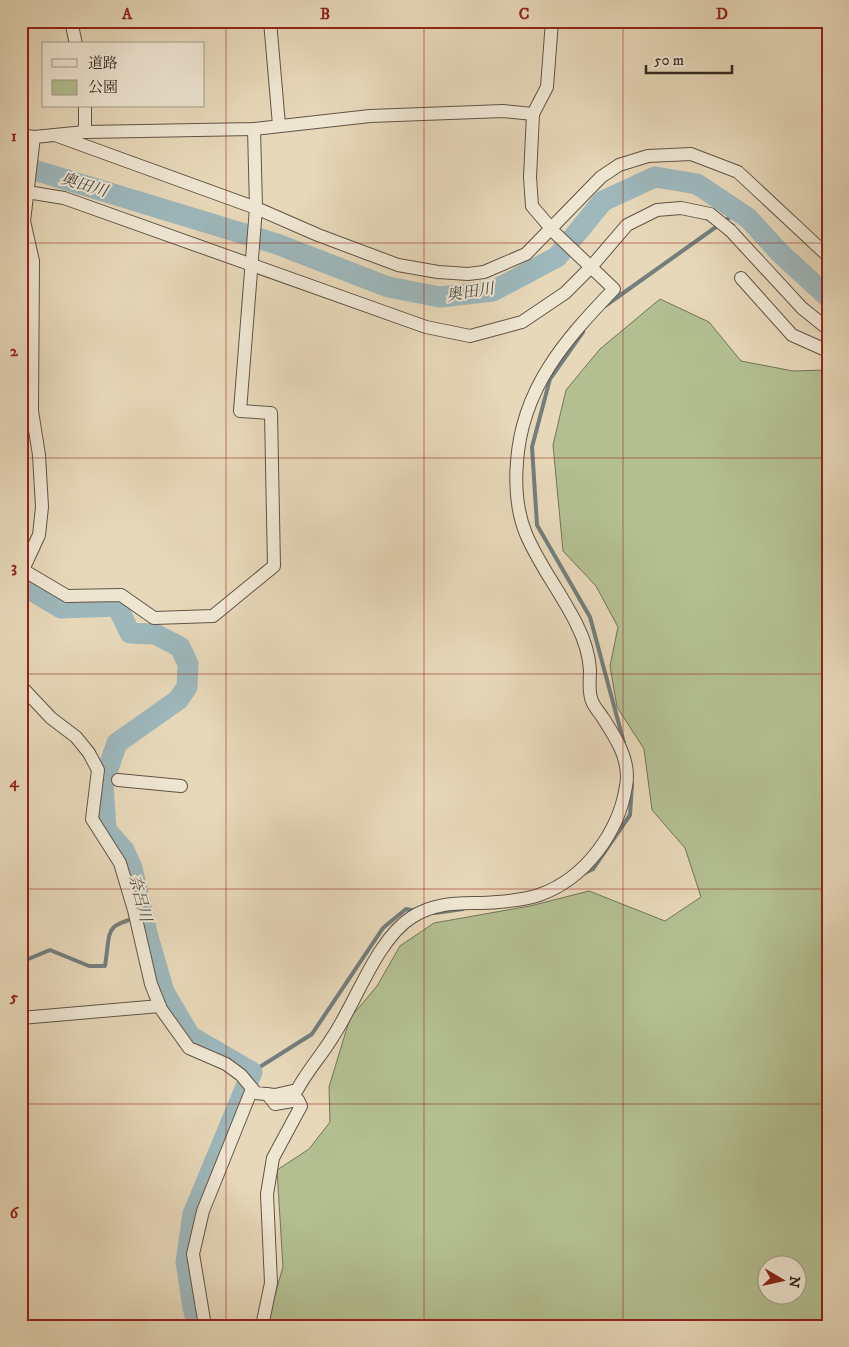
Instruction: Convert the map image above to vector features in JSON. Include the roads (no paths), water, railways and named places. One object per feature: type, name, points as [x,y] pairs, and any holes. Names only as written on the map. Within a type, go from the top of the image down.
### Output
[{"type":"street","points":[[71,21],[76,42]]},
{"type":"street","points":[[270,21],[278,125]]},
{"type":"street","points":[[21,686],[51,718],[76,737],[89,753],[98,770],[92,819],[120,863],[134,910],[151,984],[160,1006],[188,1048],[226,1064],[241,1075],[256,1093],[275,1095],[297,1090],[334,1037],[372,966],[399,927],[414,916],[435,907],[456,902],[498,902],[538,896],[566,881],[589,861],[608,837],[620,812],[627,783],[622,753],[613,734],[591,700],[588,654],[577,624],[539,561],[525,532],[515,481],[519,436],[534,391],[549,366],[581,323],[614,289],[552,230],[532,206],[530,177],[533,114],[547,87],[552,21]]},
{"type":"street","points":[[85,108],[85,132]]},
{"type":"street","points":[[30,140],[85,132],[254,129],[370,116],[503,111],[533,114]]},
{"type":"street","points":[[21,131],[30,140],[23,221],[33,261],[32,411],[39,455],[42,507],[39,534],[22,572],[67,596],[121,594],[154,618],[213,616],[274,566],[271,413],[240,411],[256,208],[254,129]]},
{"type":"street","points":[[55,136],[256,208],[318,235],[398,265],[438,272],[468,274],[484,272],[526,254],[552,230],[601,177],[618,165],[648,156],[691,154],[738,172],[828,256]]},
{"type":"street","points":[[26,187],[252,260],[426,327],[470,336],[522,322],[564,293],[588,263],[627,226],[657,210],[681,208],[710,214],[731,231],[729,229],[802,308],[828,329]]},
{"type":"street","points":[[741,278],[792,335],[828,351]]},
{"type":"street","points":[[118,780],[180,786]]},
{"type":"street","points":[[21,1018],[160,1006]]},
{"type":"street","points":[[205,1326],[193,1254],[203,1211],[252,1090]]},
{"type":"street","points":[[262,1326],[271,1283],[267,1194],[273,1158],[301,1106],[298,1100],[275,1104],[266,1094]]},
{"type":"waterway","name":"奥田川","points":[[21,166],[277,244],[388,287],[440,297],[493,291],[557,257],[603,201],[655,177],[697,184],[748,218],[780,253],[828,297]]},
{"type":"waterway","points":[[605,306],[737,212]]},
{"type":"waterway","points":[[583,332],[550,379],[532,447],[537,525],[590,617],[624,743]]},
{"type":"waterway","name":"奈呂川","points":[[21,584],[61,608],[117,606],[130,633],[155,634],[180,647],[188,664],[187,687],[178,700],[117,743],[103,783],[106,830],[124,850],[132,868],[148,937],[164,992],[190,1036],[252,1072],[193,1214],[186,1262],[193,1308],[198,1326]]},
{"type":"waterway","points":[[583,874],[593,869],[630,815],[632,784]]},
{"type":"waterway","points":[[252,1072],[312,1034],[383,928],[406,909],[416,911]]},
{"type":"waterway","points":[[435,913],[463,909]]},
{"type":"waterway","points":[[21,962],[50,950],[89,966],[105,966],[111,930],[130,919],[143,916]]}]
